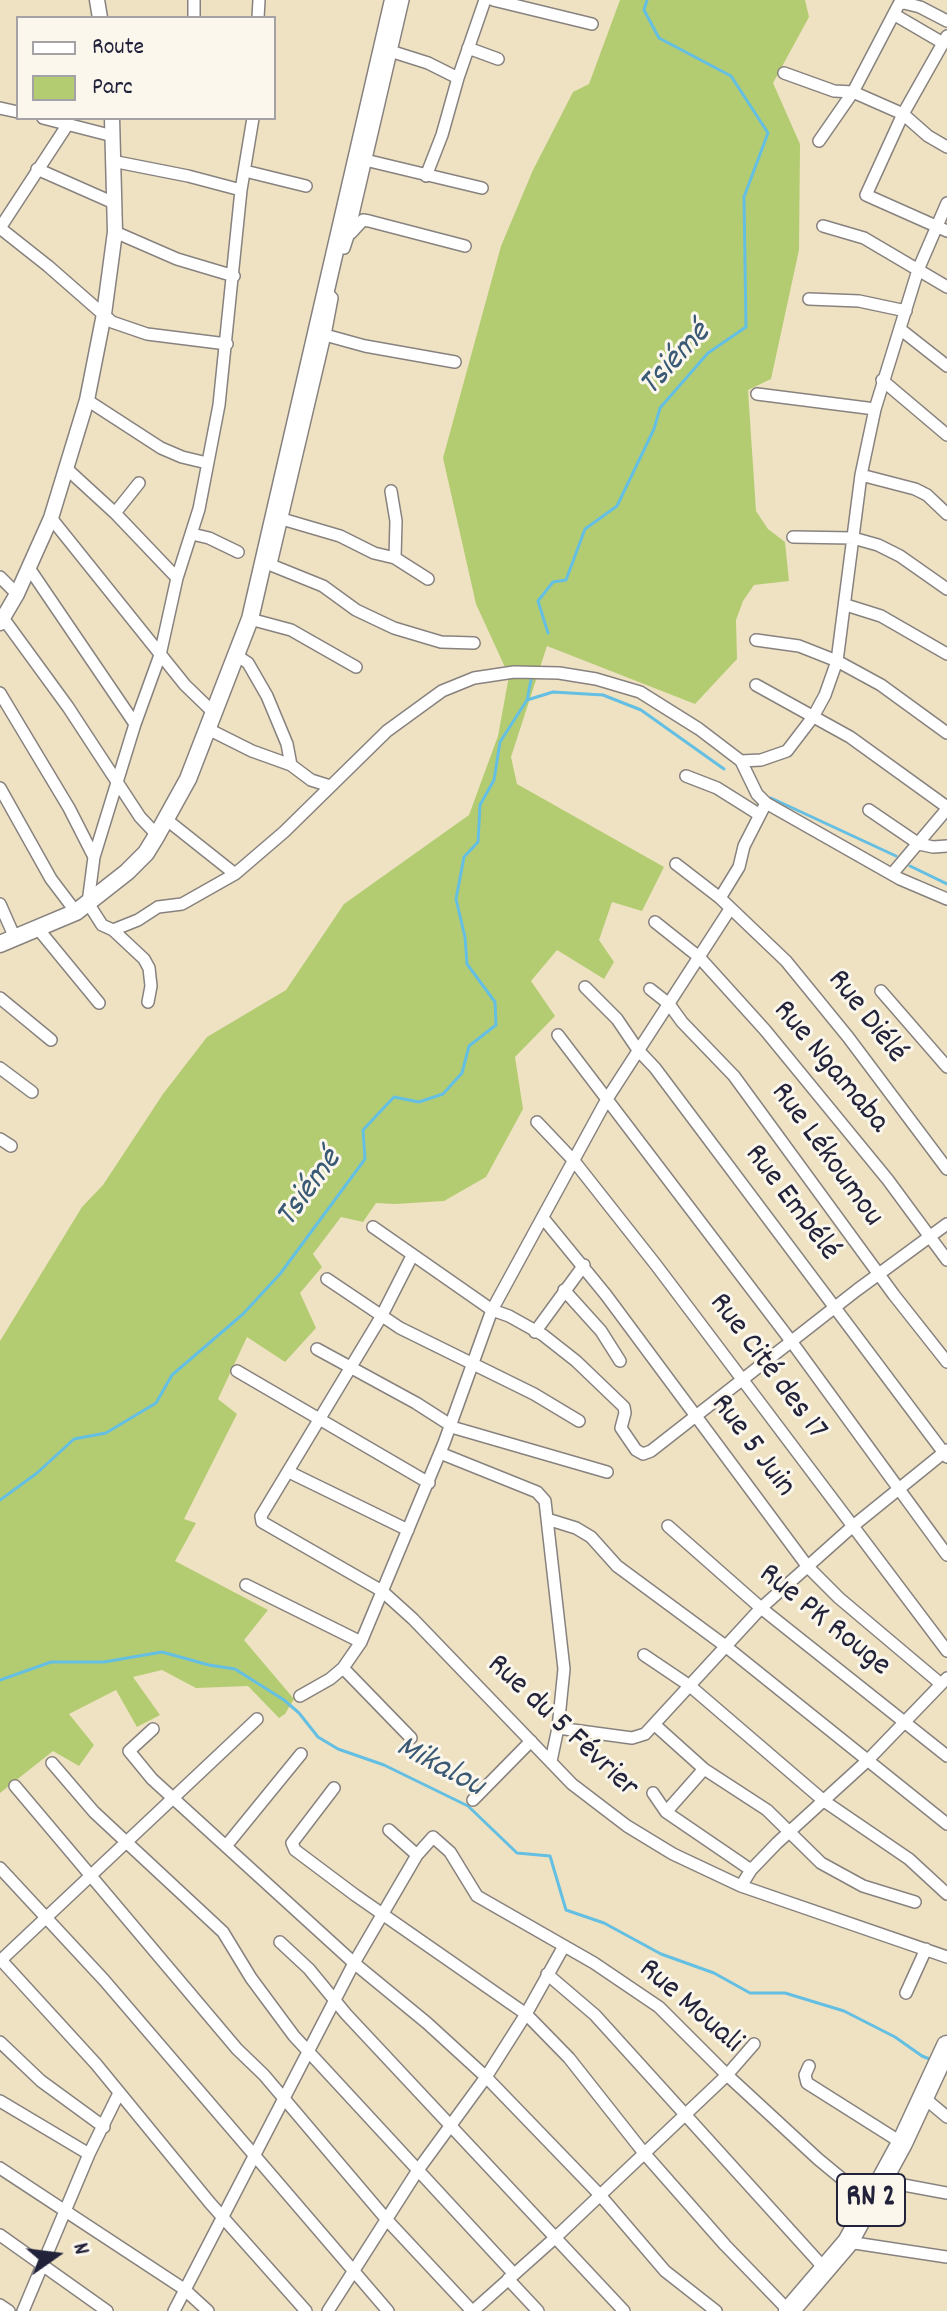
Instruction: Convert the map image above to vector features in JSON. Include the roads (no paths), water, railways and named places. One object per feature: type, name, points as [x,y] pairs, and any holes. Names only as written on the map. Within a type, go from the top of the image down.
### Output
[{"type":"highway","name":"RN 2","points":[[792,2310],[848,2242],[902,2143],[944,2051]]},
{"type":"main road","points":[[7,941],[39,930],[82,908],[127,872],[146,853],[188,779],[250,619],[266,563],[326,292],[362,159],[387,50],[393,0]]},
{"type":"street","points":[[403,0],[387,50],[428,63],[458,78]]},
{"type":"street","points":[[426,176],[485,0]]},
{"type":"street","points":[[493,0],[592,24]]},
{"type":"street","points":[[819,141],[853,92],[899,4],[920,7],[947,21]]},
{"type":"street","points":[[895,15],[945,40],[903,114],[866,195],[942,229]]},
{"type":"street","points":[[468,48],[498,59]]},
{"type":"street","points":[[784,73],[834,91],[853,92],[903,114],[928,136],[947,147]]},
{"type":"street","points":[[51,120],[113,136]]},
{"type":"street","points":[[112,120],[115,232],[104,314],[87,400],[51,518],[2,620],[68,707],[143,822],[157,835]]},
{"type":"street","points":[[82,908],[94,857],[135,724],[160,655],[177,578],[192,534],[219,405],[241,190],[253,120]]},
{"type":"street","points":[[68,124],[0,228],[112,322],[147,334],[227,344]]},
{"type":"street","points":[[362,159],[482,188]]},
{"type":"street","points":[[112,161],[241,190]]},
{"type":"street","points":[[37,169],[114,203]]},
{"type":"street","points":[[245,171],[306,186]]},
{"type":"street","points":[[741,761],[761,760],[787,751],[813,717],[825,695],[837,661],[861,475],[882,380],[918,270],[942,229],[947,203]]},
{"type":"street","points":[[341,242],[363,220],[465,246]]},
{"type":"street","points":[[823,226],[864,238],[947,287]]},
{"type":"street","points":[[115,232],[177,259],[234,276]]},
{"type":"street","points":[[326,292],[332,298],[325,335],[282,519],[266,563],[323,586],[356,610],[394,628],[441,642],[474,643]]},
{"type":"street","points":[[809,299],[859,301],[906,311]]},
{"type":"street","points":[[900,329],[947,366]]},
{"type":"street","points":[[325,335],[365,346],[455,362]]},
{"type":"street","points":[[882,380],[947,435]]},
{"type":"street","points":[[757,394],[875,409]]},
{"type":"street","points":[[87,400],[161,448],[207,463]]},
{"type":"street","points":[[67,469],[115,513],[177,578]]},
{"type":"street","points":[[861,475],[915,489],[927,495],[947,514]]},
{"type":"street","points":[[115,513],[139,483]]},
{"type":"street","points":[[391,491],[396,521],[395,558]]},
{"type":"street","points":[[51,518],[185,685],[214,713]]},
{"type":"street","points":[[282,519],[340,536],[374,553],[395,558],[428,579]]},
{"type":"street","points":[[192,534],[209,538],[238,552]]},
{"type":"street","points":[[793,537],[853,538],[900,556],[947,589]]},
{"type":"street","points":[[29,568],[135,724]]},
{"type":"street","points":[[0,577],[17,594]]},
{"type":"street","points":[[846,605],[881,616],[947,654]]},
{"type":"street","points":[[250,619],[291,630],[356,667]]},
{"type":"street","points":[[756,640],[799,646],[837,661],[881,685],[947,733]]},
{"type":"street","points":[[236,655],[248,663],[267,696],[287,744],[291,765]]},
{"type":"street","points":[[113,930],[138,920],[158,907],[182,904],[235,874],[284,832],[387,731],[442,691],[474,678],[514,672],[559,673],[640,692],[699,729],[741,761],[757,794],[766,803],[892,874],[947,899]]},
{"type":"street","points":[[756,685],[850,737],[947,808],[892,874]]},
{"type":"street","points":[[0,693],[69,808],[94,857]]},
{"type":"street","points":[[208,729],[252,751],[291,765],[311,780],[330,786]]},
{"type":"street","points":[[686,776],[717,788],[760,815]]},
{"type":"street","points":[[0,788],[51,879],[144,959],[149,968],[151,986],[148,1002]]},
{"type":"street","points":[[720,898],[739,867],[744,846],[766,803]]},
{"type":"street","points":[[869,810],[919,844],[947,846]]},
{"type":"street","points":[[167,820],[235,874]]},
{"type":"street","name":"Rue Diélé","points":[[676,864],[720,898],[786,961],[947,1169]]},
{"type":"street","points":[[0,904],[7,941]]},
{"type":"street","points":[[300,1696],[343,1668],[361,1642],[429,1483],[492,1310],[607,1099],[730,909]]},
{"type":"street","name":"Rue Ngamaba","points":[[655,922],[699,957],[831,1109],[947,1260]]},
{"type":"street","points":[[39,930],[99,1003]]},
{"type":"street","name":"Rue Embélé","points":[[585,987],[617,1019],[638,1050],[655,1068],[946,1453]]},
{"type":"street","name":"Rue Lékoumou","points":[[650,989],[669,1004],[682,1022],[734,1076],[947,1362]]},
{"type":"street","points":[[881,991],[947,1067]]},
{"type":"street","points":[[0,998],[51,1040]]},
{"type":"street","points":[[558,1035],[791,1341],[947,1555]]},
{"type":"street","points":[[0,1068],[32,1092]]},
{"type":"street","name":"Rue Cité des 17","points":[[537,1122],[574,1161],[656,1265],[947,1651]]},
{"type":"street","points":[[0,1139],[11,1146]]},
{"type":"street","name":"Rue 5 Juin","points":[[543,1218],[584,1265],[808,1567],[839,1598],[944,1681]]},
{"type":"street","points":[[373,1227],[492,1310],[509,1316],[576,1361],[624,1407],[621,1428],[639,1453],[651,1451],[947,1224]]},
{"type":"street","points":[[408,1530],[289,1472],[381,1317],[412,1256]]},
{"type":"street","points":[[535,1332],[584,1265]]},
{"type":"street","points":[[327,1279],[381,1317],[534,1394],[579,1421]]},
{"type":"street","points":[[564,1290],[601,1331],[620,1361]]},
{"type":"street","points":[[317,1349],[451,1425],[607,1472]]},
{"type":"street","points":[[237,1371],[429,1483]]},
{"type":"street","points":[[440,1453],[541,1494],[545,1501],[564,1669],[551,1761]]},
{"type":"street","points":[[558,1728],[632,1738],[645,1734],[761,1608],[853,1526],[946,1453]]},
{"type":"street","name":"Rue du 5 Février","points":[[289,1472],[260,1519],[382,1591],[413,1619],[572,1784],[627,1826],[673,1854],[741,1886],[947,1957]]},
{"type":"street","points":[[547,1519],[576,1528],[591,1537],[617,1566],[724,1645],[947,1824]]},
{"type":"street","name":"Rue PK Rouge","points":[[668,1526],[761,1608],[947,1756]]},
{"type":"street","points":[[246,1585],[361,1642]]},
{"type":"street","points":[[644,1655],[690,1686],[824,1801],[899,1851],[947,1894]]},
{"type":"street","points":[[343,1668],[411,1738]]},
{"type":"street","points":[[741,1886],[751,1870],[867,1761],[944,1681]]},
{"type":"street","points":[[257,1719],[0,1960],[306,2311]]},
{"type":"street","points":[[655,1725],[704,1769],[767,1810],[821,1863],[880,1892],[915,1902]]},
{"type":"street","points":[[153,1729],[130,1749],[129,1754],[173,1801],[486,2077],[600,2195],[665,2271],[716,2311]]},
{"type":"street","points":[[473,1800],[531,1741]]},
{"type":"street","points":[[226,1846],[301,1754]]},
{"type":"street","points":[[52,1763],[94,1812],[223,1932],[251,1978],[294,2036],[418,2170],[538,2311]]},
{"type":"street","points":[[666,1812],[704,1769]]},
{"type":"street","points":[[15,1786],[237,2049],[285,2100],[387,2220],[472,2311],[556,2237],[727,2075],[754,2044]]},
{"type":"street","points":[[334,1788],[311,1816],[292,1843],[293,1846],[526,2014],[569,2058],[644,2153],[746,2269],[792,2310]]},
{"type":"street","points":[[653,1793],[666,1812],[751,1870]]},
{"type":"street","points":[[174,2311],[354,1963],[417,1855],[389,1830]]},
{"type":"street","name":"Rue Mouali","points":[[417,1855],[433,1837],[450,1852],[477,1896],[564,1946],[659,2007],[727,2075],[870,2202]]},
{"type":"street","points":[[0,1868],[46,1916],[388,2311]]},
{"type":"street","points":[[280,1942],[309,1969],[334,2001],[624,2311]]},
{"type":"street","points":[[328,2311],[418,2170],[486,2077],[564,1946]]},
{"type":"street","points":[[906,1993],[926,1949]]},
{"type":"street","points":[[547,1974],[595,2015],[825,2269]]},
{"type":"street","points":[[0,2042],[41,2081],[104,2127]]},
{"type":"street","points":[[809,2066],[805,2075],[807,2083],[902,2143]]},
{"type":"street","points":[[23,2311],[89,2154],[119,2093]]},
{"type":"street","points":[[922,2096],[944,2112]]},
{"type":"street","points":[[0,2101],[89,2154]]},
{"type":"street","points":[[0,2168],[184,2289],[208,2311]]},
{"type":"street","points":[[882,2181],[947,2193]]},
{"type":"street","points":[[0,2235],[107,2311]]},
{"type":"street","points":[[848,2242],[947,2257]]},
{"type":"street","points":[[0,2305],[9,2311]]},
{"type":"waterway","name":"Tsiémé","points":[[548,633],[538,601],[553,582],[566,580],[585,529],[617,506],[654,429],[660,408],[708,353],[746,327],[744,197],[768,133],[731,76],[659,38],[644,10],[647,0]]},
{"type":"waterway","name":"Tsiémé","points":[[0,1500],[37,1473],[74,1439],[106,1433],[156,1403],[172,1375],[243,1314],[280,1274],[365,1159],[363,1130],[394,1097],[419,1102],[443,1094],[462,1073],[469,1046],[496,1025],[495,1002],[467,964],[465,937],[456,899],[464,857],[478,842],[480,805],[494,780],[500,742],[527,700],[531,680]]},
{"type":"waterway","points":[[527,700],[553,692],[603,695],[641,710],[724,769]]},
{"type":"waterway","points":[[771,798],[896,856]]},
{"type":"waterway","points":[[910,866],[947,884]]},
{"type":"waterway","name":"Mikalou","points":[[0,1680],[51,1662],[104,1662],[162,1652],[235,1669],[284,1700],[318,1737],[338,1749],[384,1765],[468,1806],[517,1853],[550,1856],[566,1910],[604,1923],[661,1954],[714,1973],[750,1993],[785,1993],[844,2011],[932,2060]]}]
